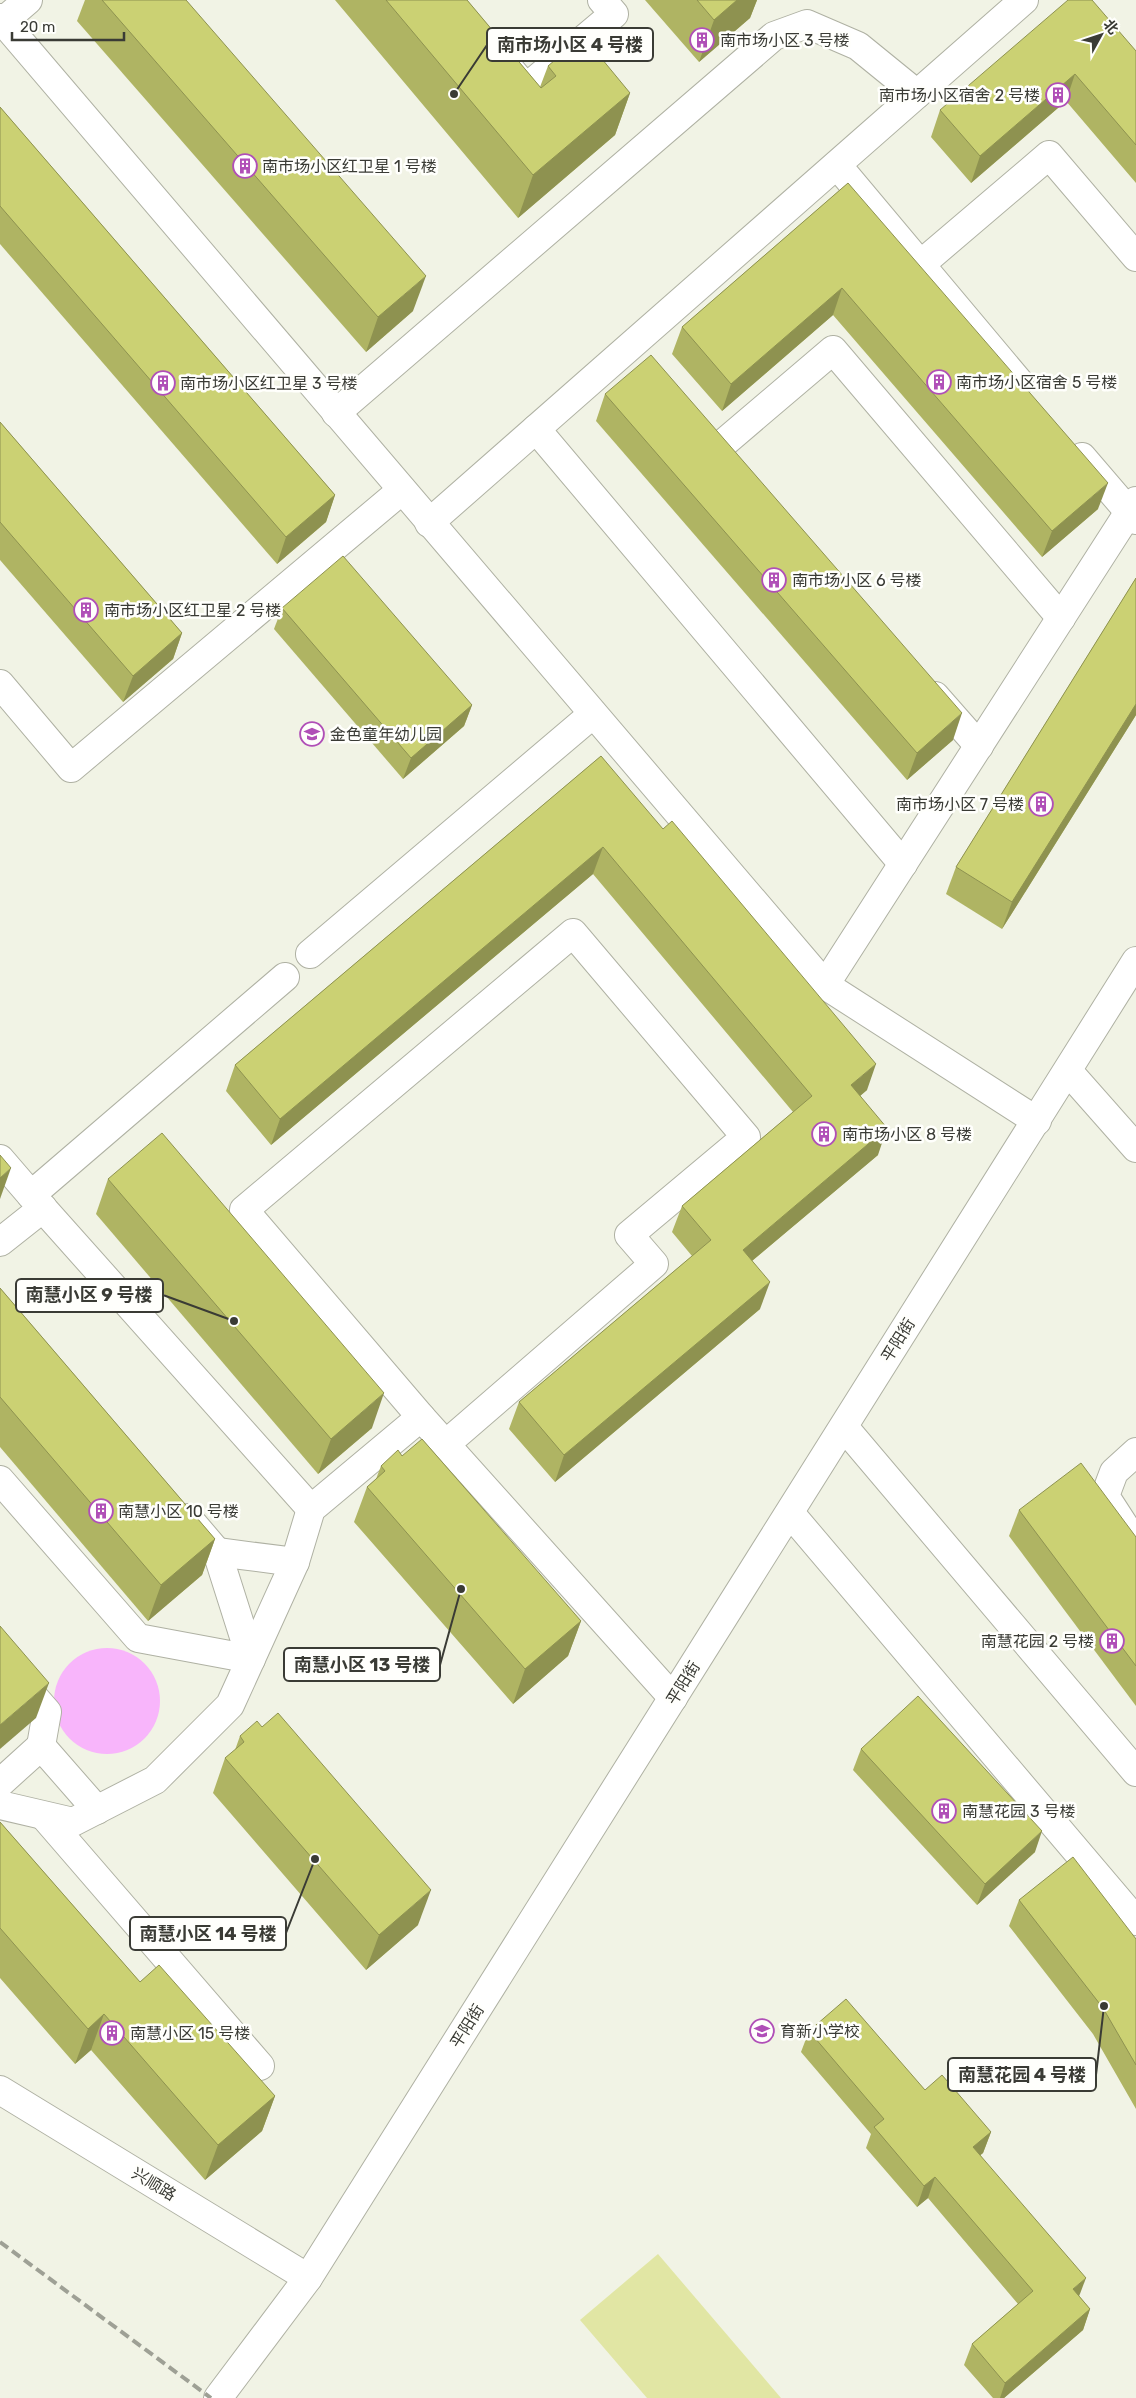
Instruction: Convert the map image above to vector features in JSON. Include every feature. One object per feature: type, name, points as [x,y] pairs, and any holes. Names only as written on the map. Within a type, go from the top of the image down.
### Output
[{"type":"street","points":[[28,0],[1,21],[825,985],[1037,1121]]},
{"type":"street","points":[[495,51],[526,88],[614,14],[602,0]]},
{"type":"street","points":[[429,523],[1024,0]]},
{"type":"street","points":[[336,413],[774,36],[807,24],[858,46],[917,94]]},
{"type":"street","points":[[921,264],[1049,154],[1136,257]]},
{"type":"street","points":[[837,165],[1034,399]]},
{"type":"street","points":[[630,346],[649,368]]},
{"type":"street","points":[[719,447],[832,350],[1061,618]]},
{"type":"street","points":[[700,425],[738,470]]},
{"type":"street","points":[[536,429],[903,864]]},
{"type":"street","points":[[825,985],[1061,618],[1134,511],[1066,437]]},
{"type":"street","points":[[0,684],[71,768],[402,490]]},
{"type":"street","points":[[920,679],[979,746]]},
{"type":"street","points":[[310,954],[593,714]]},
{"type":"street","points":[[447,1443],[654,1264],[629,1235],[746,1137],[573,933],[244,1210],[421,1417],[447,1443],[673,1698]]},
{"type":"street","name":"平阳街","points":[[218,2398],[308,2278],[1136,961]]},
{"type":"street","points":[[0,1242],[37,1202],[286,977]]},
{"type":"street","points":[[1068,1071],[1136,1148]]},
{"type":"street","points":[[0,1158],[37,1202],[312,1509]]},
{"type":"street","points":[[0,1805],[73,1822],[155,1780],[230,1705],[295,1562],[312,1509],[421,1417]]},
{"type":"street","points":[[844,1427],[1136,1772]]},
{"type":"street","points":[[1136,1452],[1114,1472],[1105,1496],[1136,1544]]},
{"type":"street","points":[[0,1480],[138,1638],[251,1659]]},
{"type":"street","points":[[172,1500],[217,1552],[251,1659]]},
{"type":"street","points":[[790,1512],[1136,1921]]},
{"type":"street","points":[[217,1552],[295,1562]]},
{"type":"street","points":[[0,1658],[47,1712],[41,1746],[0,1783]]},
{"type":"street","points":[[41,1746],[97,1810]]},
{"type":"street","points":[[44,1816],[162,1972],[260,2066]]},
{"type":"street","name":"兴顺路","points":[[0,2090],[308,2278]]},
{"type":"green space","points":[[658,2254],[781,2398],[647,2398],[580,2320]]},
{"type":"shaded area","points":[[107,1648],[127,1652],[145,1663],[156,1681],[160,1701],[156,1721],[145,1739],[127,1750],[107,1754],[87,1750],[69,1739],[58,1721],[54,1701],[58,1681],[69,1663],[87,1652]]},
{"type":"building","points":[[102,0],[186,0],[426,276],[378,317]]},
{"type":"building","points":[[386,0],[467,0],[541,88],[556,76],[548,66],[583,36],[630,93],[533,175]]},
{"type":"building","points":[[697,0],[737,0],[714,20]]},
{"type":"building","name":"南市场小区宿舍 2 号楼","points":[[1068,0],[1092,0],[1136,51],[1136,145],[1075,74],[980,156],[940,110]]},
{"type":"building","points":[[0,107],[335,495],[286,537],[0,206]]},
{"type":"building","name":"南市场小区宿舍 5 号楼","points":[[848,183],[1108,483],[1052,531],[842,288],[731,384],[682,327]]},
{"type":"building","points":[[651,355],[962,713],[917,753],[605,394]]},
{"type":"building","points":[[0,422],[182,633],[133,676],[0,522]]},
{"type":"building","name":"金色童年幼儿园","points":[[343,556],[472,705],[411,758],[282,608]]},
{"type":"building","name":"南市场小区 7 号楼","points":[[1136,578],[1136,704],[1012,902],[956,867]]},
{"type":"building","name":"南市场小区 8 号楼","points":[[601,756],[663,829],[672,821],[876,1064],[851,1085],[887,1128],[743,1250],[770,1282],[564,1455],[519,1402],[711,1240],[682,1206],[812,1096],[603,847],[280,1119],[235,1065]]},
{"type":"building","points":[[162,1133],[384,1393],[331,1439],[108,1179]]},
{"type":"building","points":[[0,1155],[11,1168],[0,1178]]},
{"type":"building","points":[[0,1288],[215,1539],[161,1585],[0,1397]]},
{"type":"building","points":[[422,1439],[581,1621],[525,1669],[367,1487],[385,1471],[381,1466],[398,1450],[402,1456]]},
{"type":"building","name":"南慧花园 2 号楼","points":[[1081,1463],[1136,1537],[1136,1666],[1019,1510]]},
{"type":"building","points":[[0,1626],[49,1683],[0,1725]]},
{"type":"building","name":"南慧花园 3 号楼","points":[[918,1696],[1042,1831],[985,1884],[861,1749]]},
{"type":"building","points":[[278,1713],[431,1890],[379,1935],[225,1758],[244,1742],[240,1736],[257,1721],[262,1727]]},
{"type":"building","points":[[0,1822],[140,1982],[159,1965],[275,2096],[218,2145],[104,2014],[88,2029],[0,1928]]},
{"type":"building","points":[[1073,1857],[1136,1939],[1136,2065],[1103,2008],[1019,1900]]},
{"type":"building","name":"育新小学校","points":[[846,1999],[925,2090],[942,2075],[991,2132],[973,2147],[1086,2278],[1073,2289],[1090,2309],[1005,2383],[972,2344],[1033,2291],[935,2177],[924,2186],[874,2127],[884,2119],[809,2031]]},
{"type":"railway","points":[[0,2242],[211,2398]]},
{"type":"place","name":"南市场小区 3 号楼","points":[[702,40]]},
{"type":"place","name":"南市场小区 4 号楼","points":[[454,94]]},
{"type":"place","name":"南市场小区宿舍 2 号楼","points":[[1058,95]]},
{"type":"place","name":"南市场小区红卫星 1 号楼","points":[[245,166]]},
{"type":"place","name":"南市场小区宿舍 5 号楼","points":[[939,382]]},
{"type":"place","name":"南市场小区红卫星 3 号楼","points":[[163,383]]},
{"type":"place","name":"南市场小区 6 号楼","points":[[774,580]]},
{"type":"place","name":"南市场小区红卫星 2 号楼","points":[[86,610]]},
{"type":"place","name":"金色童年幼儿园","points":[[312,734]]},
{"type":"place","name":"南市场小区 7 号楼","points":[[1041,804]]},
{"type":"place","name":"南市场小区 8 号楼","points":[[824,1134]]},
{"type":"place","name":"南慧小区 9 号楼","points":[[234,1321]]},
{"type":"place","name":"南慧小区 10 号楼","points":[[101,1511]]},
{"type":"place","name":"南慧小区 13 号楼","points":[[461,1589]]},
{"type":"place","name":"南慧花园 2 号楼","points":[[1112,1641]]},
{"type":"place","name":"南慧花园 3 号楼","points":[[944,1811]]},
{"type":"place","name":"南慧小区 14 号楼","points":[[315,1859]]},
{"type":"place","name":"南慧花园 4 号楼","points":[[1104,2006]]},
{"type":"place","name":"育新小学校","points":[[762,2031]]},
{"type":"place","name":"南慧小区 15 号楼","points":[[112,2033]]}]
